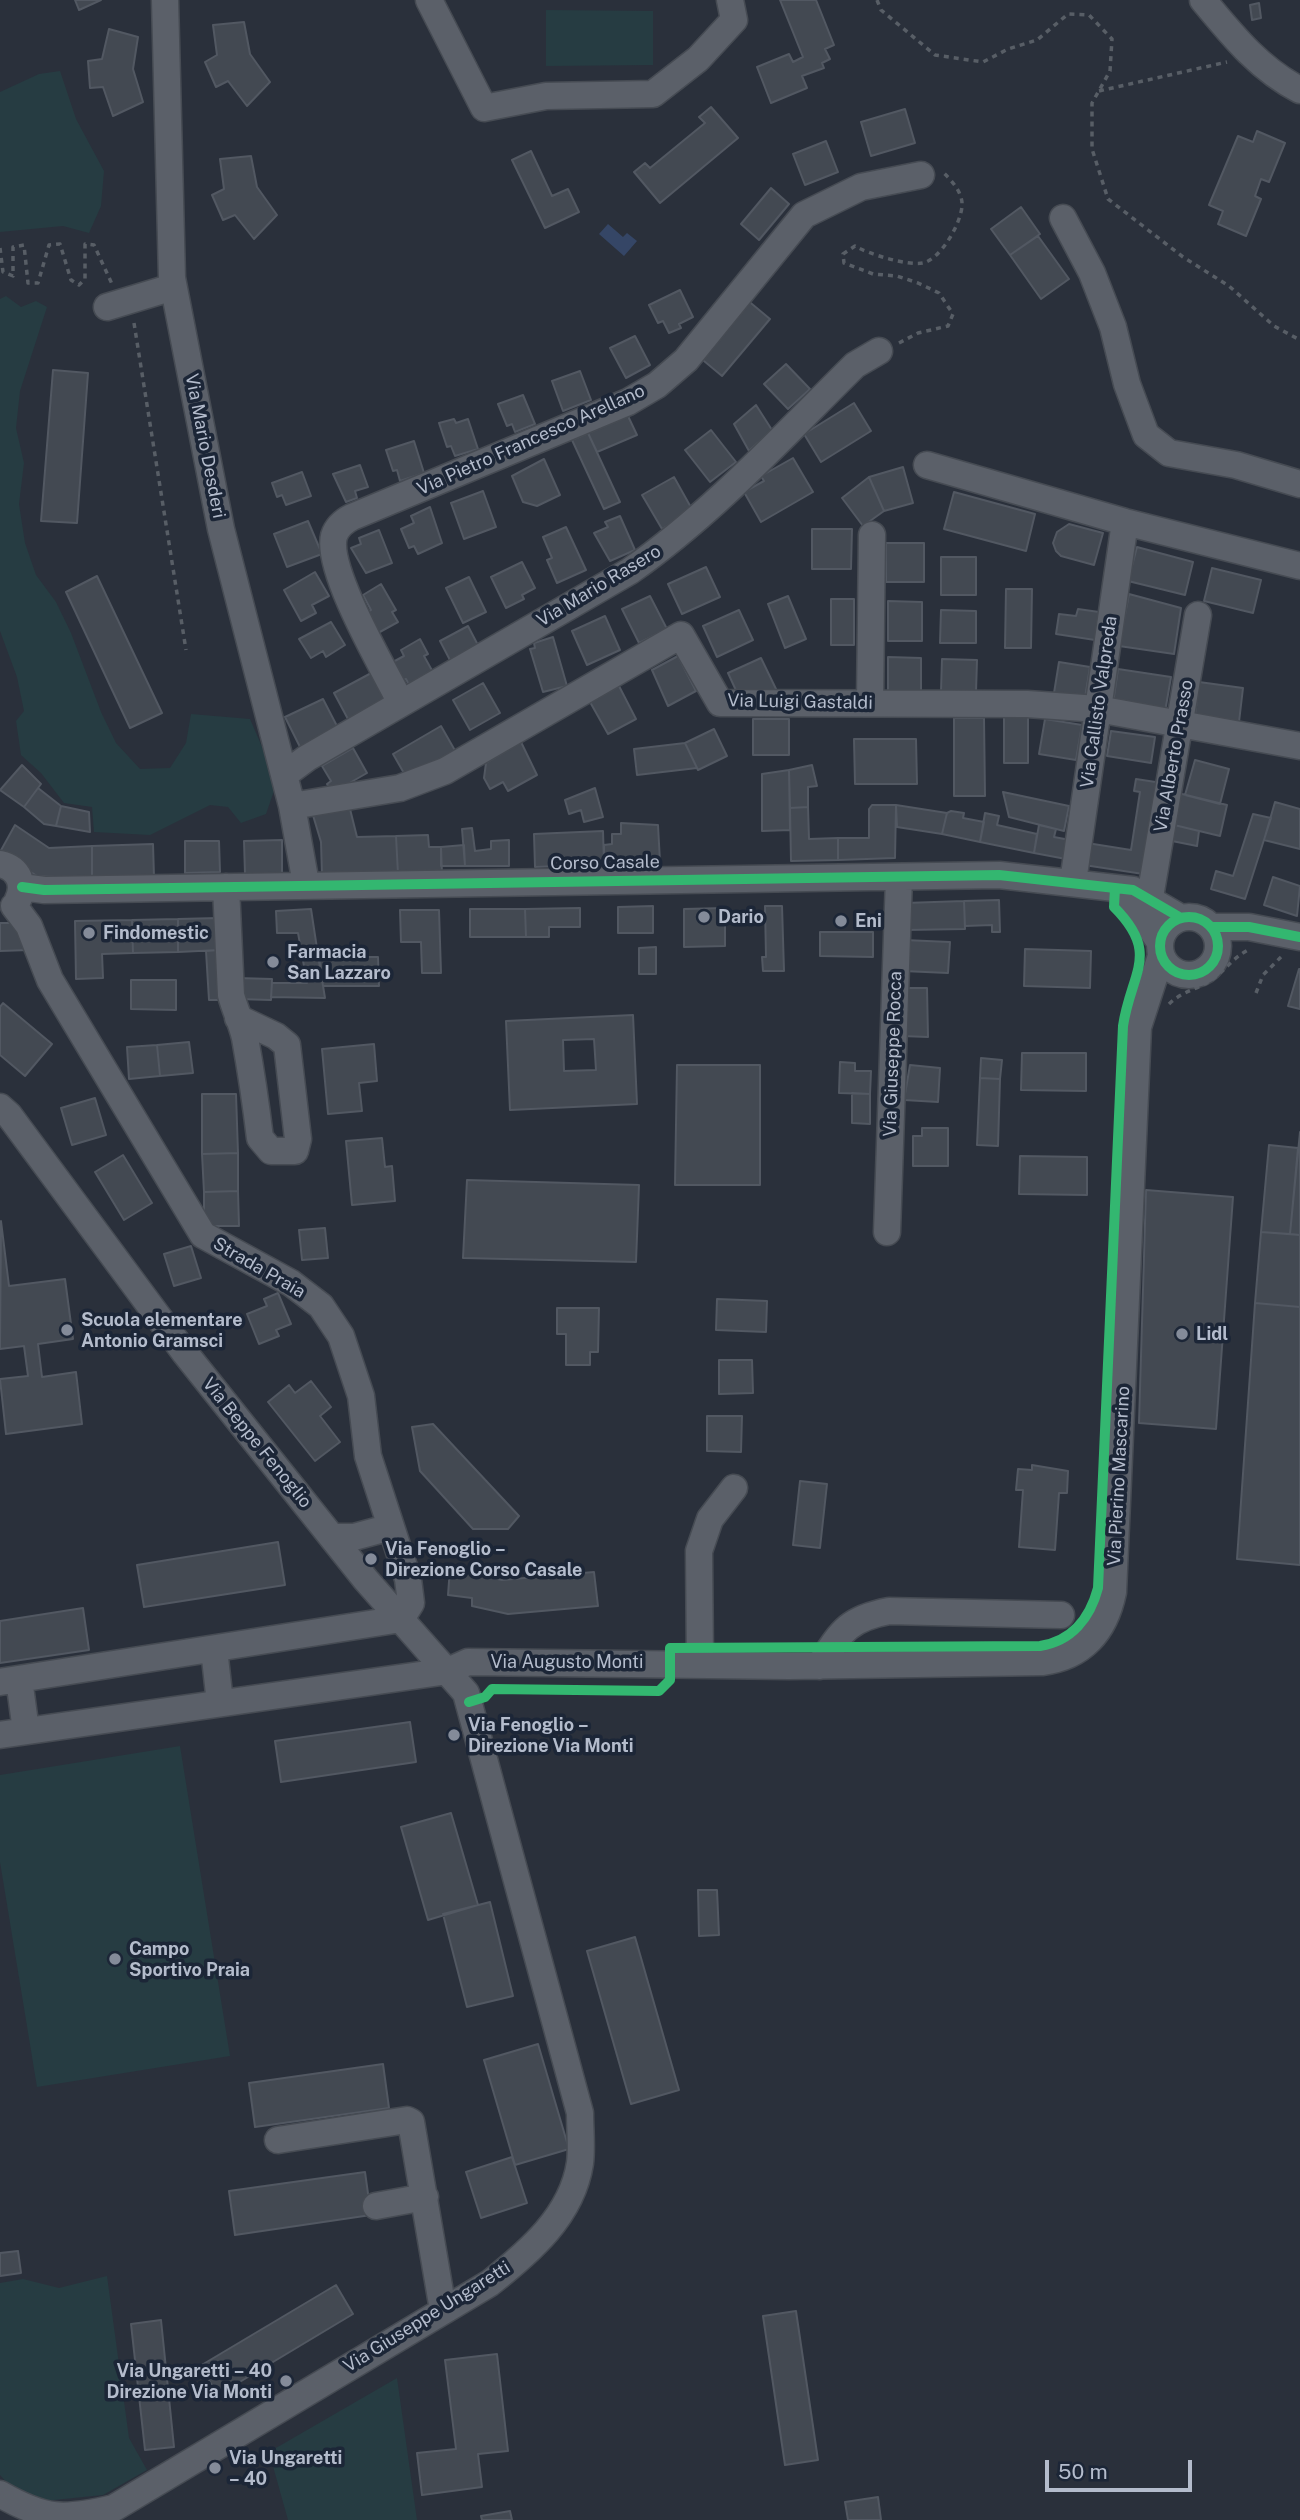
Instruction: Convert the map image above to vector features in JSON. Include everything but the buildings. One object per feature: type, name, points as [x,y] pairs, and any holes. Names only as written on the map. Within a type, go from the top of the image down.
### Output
[{"type":"street","name":"Via Mario Desderi","points":[[165,0],[173,287],[221,529],[292,806],[306,884]]},
{"type":"street","points":[[439,3],[484,108],[546,96],[653,94],[698,60],[734,20],[730,0]]},
{"type":"street","points":[[1203,0],[1253,56],[1277,78],[1300,90]]},
{"type":"street","name":"Via Pietro Francesco Arellano","points":[[401,703],[347,598],[334,552],[334,535],[338,527],[352,517],[628,402],[657,385],[685,360],[804,215],[861,187],[921,175]]},
{"type":"street","points":[[1063,218],[1092,273],[1113,327],[1128,384],[1146,435],[1169,453],[1236,465],[1300,484]]},
{"type":"street","points":[[120,303],[173,287]]},
{"type":"street","name":"Via Mario Rasero","points":[[284,775],[401,703],[630,571],[674,540],[710,509],[855,365],[878,351]]},
{"type":"street","points":[[927,466],[1125,522],[1300,566]]},
{"type":"street","name":"Via Callisto Valpreda","points":[[1073,882],[1125,522]]},
{"type":"street","points":[[870,703],[872,535]]},
{"type":"street","name":"Via Alberto Prasso","points":[[1150,897],[1198,615]]},
{"type":"street","name":"Via Luigi Gastaldi","points":[[292,806],[400,788],[445,771],[681,635],[720,703],[1027,704],[1098,709],[1300,746]]},
{"type":"street","name":"Strada Praia","points":[[0,863],[16,873],[12,902],[29,926],[50,980],[203,1235],[291,1283],[321,1306],[341,1336],[361,1396],[368,1456],[410,1591],[411,1603],[401,1619]]},
{"type":"street","name":"Corso Casale","points":[[12,902],[54,890],[999,875],[1133,890],[1150,897],[1181,918]]},
{"type":"street","name":"Via Giuseppe Rocca","points":[[887,1232],[899,877]]},
{"type":"street","points":[[226,887],[231,995],[238,1018]]},
{"type":"street","points":[[1115,888],[1142,916],[1172,970],[1189,975]]},
{"type":"street","points":[[1161,949],[1167,926],[1181,918],[1197,918],[1210,927],[1217,941],[1215,957]]},
{"type":"street","points":[[1210,927],[1249,927],[1261,940]]},
{"type":"street","points":[[1138,1027],[1189,975],[1205,970],[1215,957],[1242,941],[1300,937]]},
{"type":"street","name":"Via Pierino Mascarino","points":[[819,1666],[1058,1660],[1084,1647],[1103,1624],[1113,1591],[1138,1027],[1161,949]]},
{"type":"street","name":"Via Beppe Fenoglio","points":[[0,1107],[9,1115],[185,1353],[332,1537],[448,1671]]},
{"type":"street","points":[[699,1663],[699,1551],[710,1519],[734,1488]]},
{"type":"street","points":[[332,1537],[354,1536],[391,1527]]},
{"type":"street","points":[[819,1666],[844,1626],[867,1615],[889,1611],[1060,1615]]},
{"type":"street","name":"Via Augusto Monti","points":[[401,1619],[10,1681],[13,1733],[448,1671],[468,1662],[819,1666]]},
{"type":"street","points":[[214,1649],[220,1703]]},
{"type":"street","name":"Via Giuseppe Ungaretti","points":[[0,2494],[30,2516],[78,2516],[114,2508],[490,2283],[533,2248],[562,2211],[580,2164],[580,2113],[473,1711],[459,1682],[448,1671]]},
{"type":"street","points":[[278,2140],[407,2120],[414,2126],[443,2310]]},
{"type":"street","points":[[376,2206],[425,2197]]},
{"type":"path","points":[[877,0],[881,9],[934,55],[982,62],[1008,49],[1037,40],[1068,14],[1089,15],[1112,39],[1110,71],[1092,103],[1092,149],[1108,199],[1183,257],[1229,286],[1274,326],[1300,340]]},
{"type":"path","points":[[1099,91],[1253,56]]},
{"type":"path","points":[[878,351],[918,333],[948,326],[953,314],[939,293],[897,276],[873,274],[844,262],[843,254],[855,246],[868,253],[923,263],[941,251],[951,237],[962,205],[955,184],[943,172],[921,175]]},
{"type":"path","points":[[0,248],[3,272],[13,276],[13,247],[24,245],[28,283],[38,283],[49,244],[60,244],[71,280],[79,285],[85,279],[85,244],[94,246],[120,303],[186,650]]},
{"type":"path","points":[[1164,1010],[1186,990],[1216,977],[1231,960],[1261,940]]},
{"type":"path","points":[[1256,993],[1263,975],[1281,958]]},
{"type":"green space","points":[[546,10],[653,11],[653,65],[546,66]]},
{"type":"green space","points":[[60,71],[76,119],[104,171],[101,206],[89,233],[63,226],[0,232],[0,92],[39,74]]},
{"type":"green space","points":[[6,296],[21,307],[36,301],[47,307],[20,391],[16,428],[24,463],[19,504],[25,543],[36,575],[56,602],[71,633],[101,712],[116,743],[140,769],[170,768],[186,743],[191,714],[250,719],[266,756],[275,788],[266,814],[241,823],[228,807],[210,805],[150,835],[94,832],[92,807],[64,803],[41,773],[21,755],[16,721],[24,711],[17,677],[0,631],[0,299]]},
{"type":"green space","name":"Campo Sportivo Praia","points":[[180,1746],[230,2056],[37,2087],[0,1862],[0,1775]]},
{"type":"green space","points":[[107,2276],[129,2438],[147,2470],[103,2495],[44,2501],[9,2485],[0,2475],[0,2283],[23,2279],[59,2288]]},
{"type":"green space","points":[[397,2378],[417,2520],[288,2520],[269,2452]]},
{"type":"water","points":[[608,224],[623,237],[627,233],[637,241],[624,256],[599,234]]},
{"type":"cycle path","points":[[22,887],[44,890],[999,875],[1133,890],[1181,918]]},
{"type":"cycle path","points":[[469,1702],[485,1697],[492,1689],[659,1691],[670,1680],[670,1648],[1040,1646],[1061,1639],[1085,1618],[1098,1588],[1123,1026],[1140,951],[1128,923],[1114,907],[1115,888]]},
{"type":"cycle path","points":[[1189,917],[1200,919],[1213,930],[1218,946],[1216,957],[1205,970],[1189,975],[1178,973],[1165,962],[1160,946],[1162,935],[1173,922],[1189,917]]},
{"type":"cycle path","points":[[1211,927],[1249,927],[1300,937]]},
{"type":"place","name":"Dario","points":[[704,917]]},
{"type":"place","name":"Eni","points":[[841,921]]},
{"type":"place","name":"Findomestic","points":[[89,933]]},
{"type":"place","name":"Farmacia San Lazzaro","points":[[273,962]]},
{"type":"place","name":"Scuola elementare Antonio Gramsci","points":[[67,1330]]},
{"type":"place","name":"Lidl","points":[[1182,1334]]},
{"type":"place","name":"Via Fenoglio – Direzione Corso Casale","points":[[371,1559]]},
{"type":"place","name":"Via Fenoglio – Direzione Via Monti","points":[[454,1735]]},
{"type":"place","name":"Campo Sportivo Praia","points":[[115,1959]]},
{"type":"place","name":"Via Ungaretti – 40 Direzione Via Monti","points":[[286,2381]]},
{"type":"place","name":"Via Ungaretti – 40","points":[[215,2468]]}]
